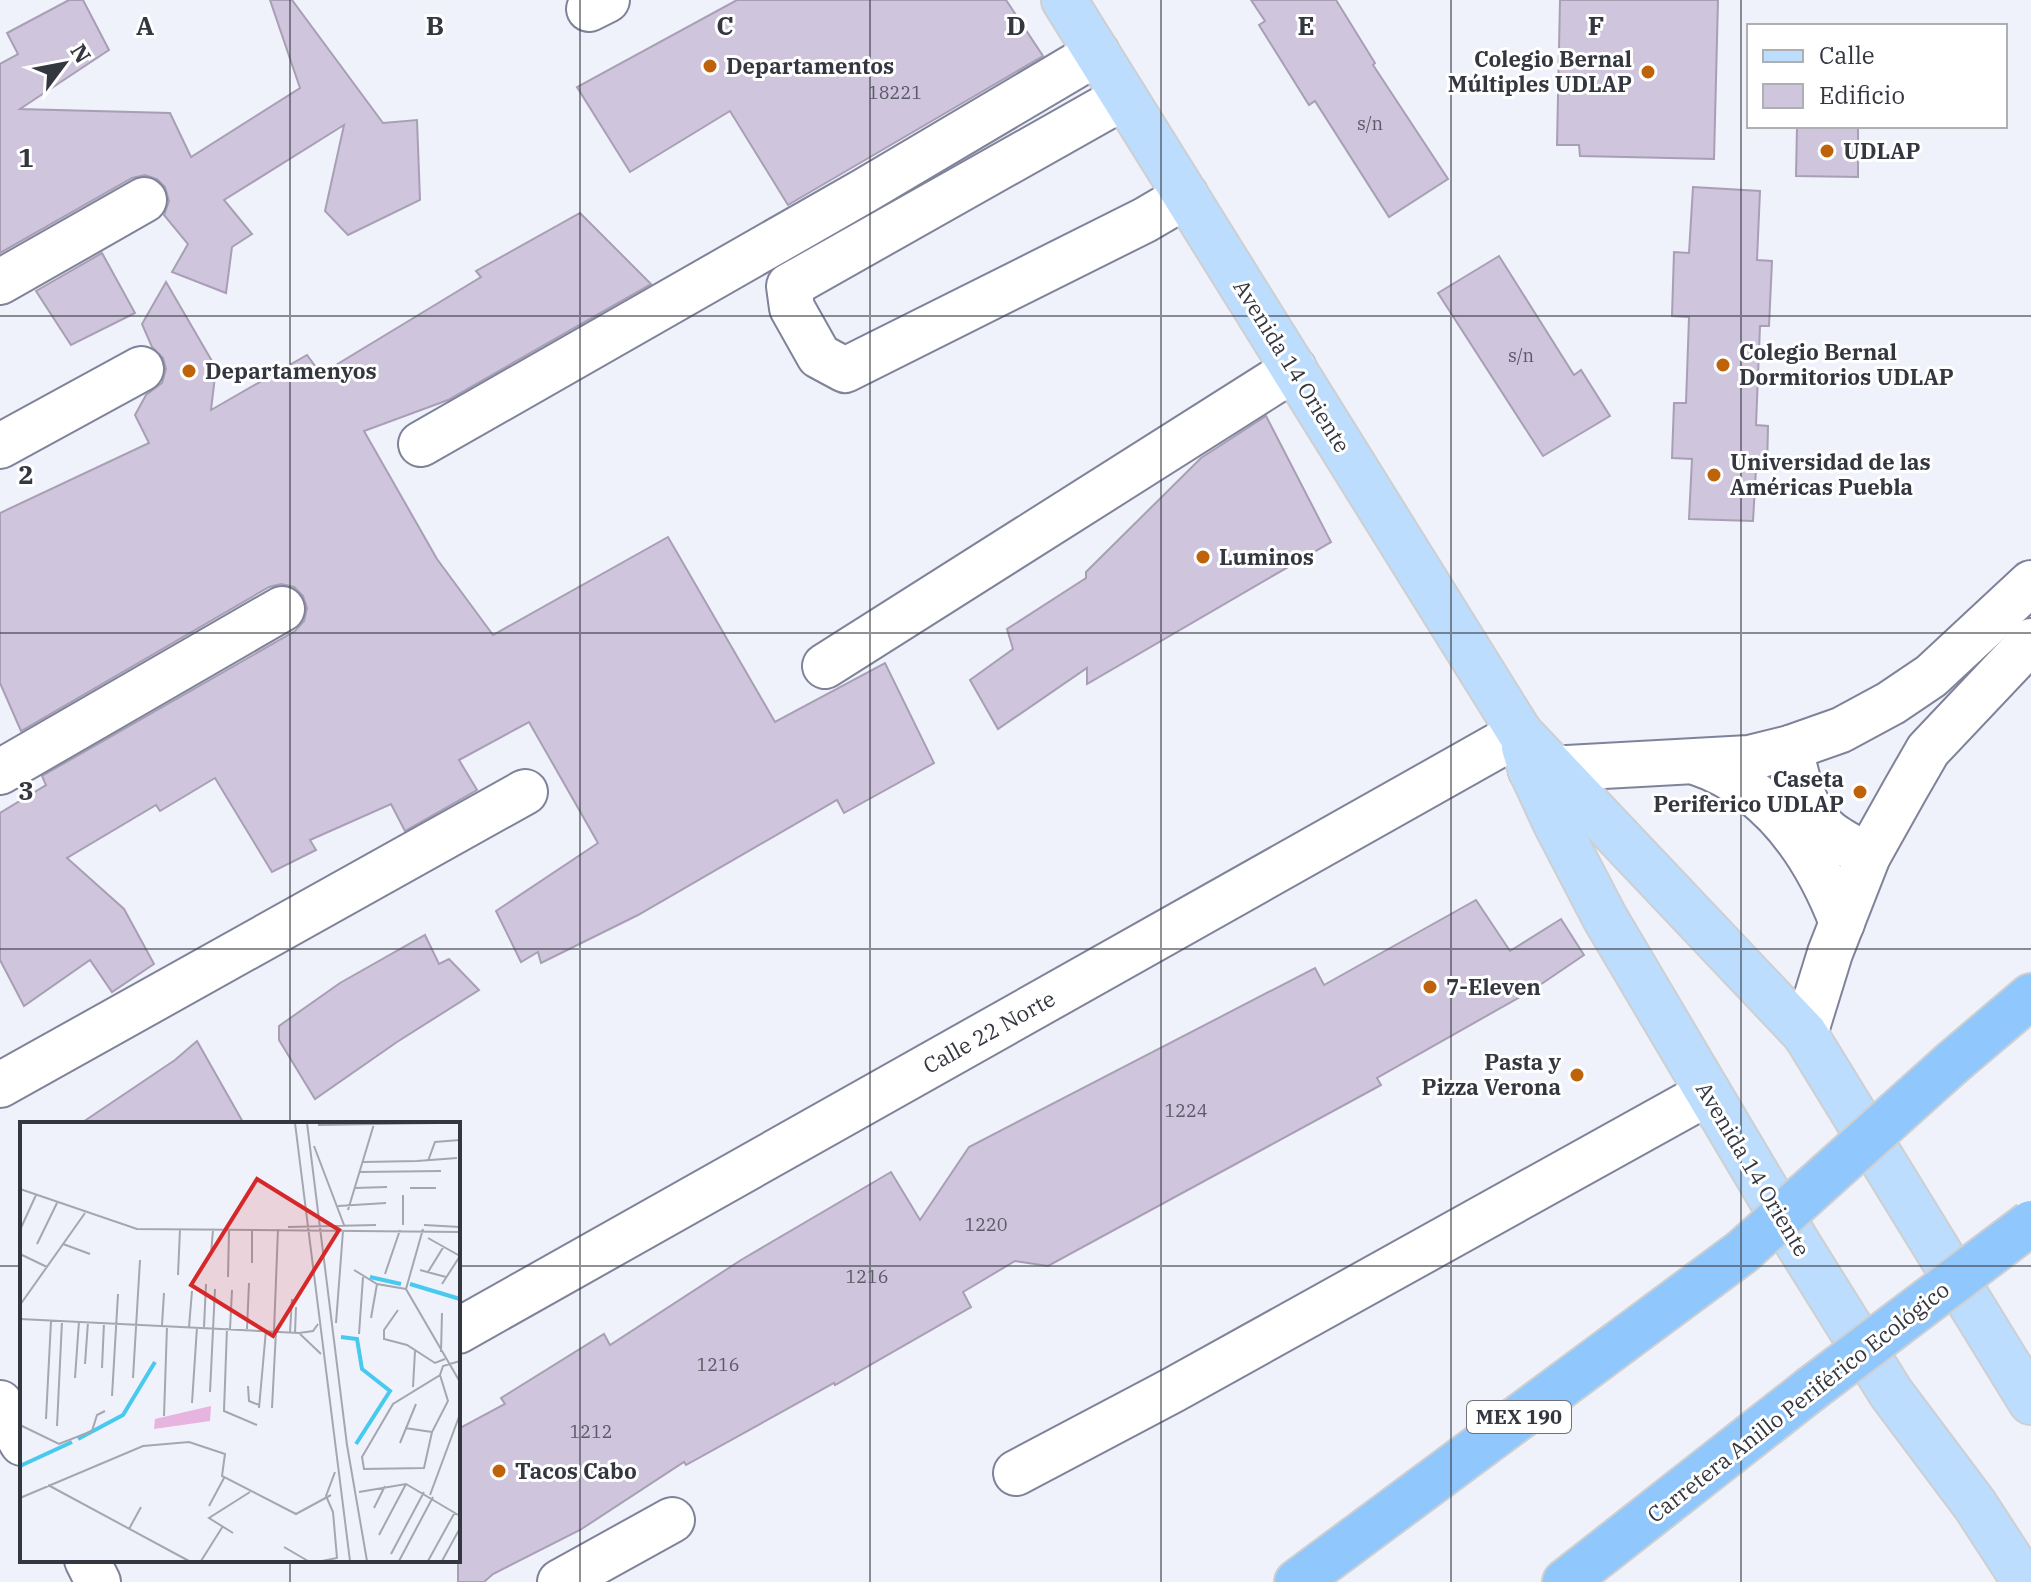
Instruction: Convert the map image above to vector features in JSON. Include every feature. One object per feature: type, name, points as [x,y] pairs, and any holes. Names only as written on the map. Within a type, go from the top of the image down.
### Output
[{"type":"highway","name":"MEX 190","points":[[1297,1582],[1742,1252],[2031,996]]},
{"type":"highway","name":"Carretera Anillo Periférico Ecológico","points":[[1565,1582],[1811,1389],[2031,1223]]},
{"type":"main road","name":"Avenida 14 Oriente","points":[[1064,0],[1536,757],[1605,918],[1708,1093],[1891,1393],[1975,1505],[2025,1582]]},
{"type":"main road","name":"Avenida 14 Oriente","points":[[1536,757],[1805,1034],[2031,1402]]},
{"type":"street","points":[[421,444],[864,191],[1097,53]]},
{"type":"street","points":[[1124,97],[789,286],[792,308],[819,356],[845,370],[1145,220],[1186,196]]},
{"type":"street","points":[[0,282],[144,200]]},
{"type":"street","points":[[0,446],[141,369]]},
{"type":"street","points":[[825,666],[1294,369]]},
{"type":"street","points":[[1536,757],[1694,762],[1749,758],[1790,748],[1841,730],[1891,703],[1931,676],[2031,583]]},
{"type":"street","points":[[0,772],[282,609]]},
{"type":"street","points":[[1805,1034],[1868,856],[1928,750],[2031,641]]},
{"type":"street","points":[[1931,676],[1963,711]]},
{"type":"street","points":[[1790,748],[1797,781],[1808,808],[1826,830],[1868,856]]},
{"type":"street","name":"Calle 22 Norte","points":[[460,1330],[1536,757]]},
{"type":"street","points":[[1694,762],[1735,779],[1780,818],[1817,866],[1842,923]]},
{"type":"street","points":[[0,1085],[525,792]]},
{"type":"street","points":[[1016,1473],[1173,1390],[1708,1093]]},
{"type":"street","points":[[560,1582],[672,1520]]},
{"type":"building","points":[[69,0],[83,0],[109,50],[20,109],[170,113],[191,157],[300,88],[270,0],[292,0],[383,123],[417,120],[420,200],[348,235],[325,211],[344,125],[224,200],[252,234],[232,247],[226,293],[172,272],[188,244],[164,215],[169,201],[165,187],[157,179],[145,175],[132,178],[0,253],[0,64],[18,54],[7,33]]},
{"type":"building","points":[[737,0],[1006,0],[1043,56],[788,205],[730,111],[630,172],[577,87]]},
{"type":"building","points":[[1251,0],[1336,0],[1375,63],[1373,65],[1448,179],[1389,217],[1315,101],[1309,105],[1259,25],[1265,21]]},
{"type":"building","name":"Colegio Bernal Múltiples UDLAP","points":[[1560,0],[1718,0],[1714,159],[1580,156],[1579,145],[1557,145]]},
{"type":"building","name":"UDLAP","points":[[1797,128],[1858,128],[1858,177],[1796,176]]},
{"type":"building","name":"Colegio Bernal Dormitorios UDLAP","points":[[1693,187],[1760,191],[1757,260],[1772,261],[1769,326],[1760,326],[1756,425],[1768,426],[1767,470],[1756,469],[1753,521],[1689,519],[1692,459],[1672,458],[1674,403],[1686,403],[1689,317],[1672,316],[1674,252],[1689,253]]},
{"type":"building","points":[[580,213],[651,284],[448,400],[364,431],[437,559],[493,635],[668,537],[775,722],[885,663],[934,763],[844,813],[837,800],[638,915],[541,963],[538,952],[521,962],[496,911],[598,843],[529,722],[459,760],[477,790],[405,831],[391,804],[310,840],[316,850],[272,872],[215,778],[160,811],[156,805],[67,858],[124,909],[154,964],[112,992],[90,960],[24,1006],[0,960],[0,813],[46,785],[42,776],[295,631],[304,621],[307,608],[303,596],[294,587],[281,584],[269,587],[21,731],[0,683],[0,513],[149,443],[135,415],[146,395],[162,383],[166,369],[163,358],[152,347],[142,324],[166,282],[216,368],[211,410],[307,355],[321,374],[481,277],[476,271]]},
{"type":"building","points":[[102,253],[135,313],[71,345],[36,291]]},
{"type":"building","points":[[1499,256],[1574,375],[1581,370],[1610,416],[1543,456],[1438,293]]},
{"type":"building","name":"Luminos","points":[[1266,416],[1331,542],[1087,684],[1087,668],[998,729],[970,680],[1013,649],[1007,629],[1086,578],[1086,572],[1201,458]]},
{"type":"building","points":[[1476,900],[1510,951],[1561,919],[1584,955],[1534,989],[1377,1078],[1381,1085],[1048,1266],[1015,1261],[963,1292],[971,1307],[835,1385],[686,1465],[684,1462],[580,1530],[493,1574],[484,1582],[458,1582],[460,1428],[505,1404],[501,1398],[604,1334],[610,1345],[741,1260],[891,1172],[920,1220],[969,1147],[1315,968],[1324,985]]},
{"type":"building","points":[[425,935],[439,964],[449,959],[479,990],[315,1099],[279,1040],[279,1026],[340,983]]},
{"type":"building","points":[[197,1041],[243,1122],[83,1122],[175,1060]]},
{"type":"place","name":"Departamentos","points":[[710,66]]},
{"type":"place","name":"Colegio Bernal Múltiples UDLAP","points":[[1648,72]]},
{"type":"place","name":"UDLAP","points":[[1827,151]]},
{"type":"place","name":"Colegio Bernal Dormitorios UDLAP","points":[[1723,365]]},
{"type":"place","name":"Departamenyos","points":[[189,371]]},
{"type":"place","name":"Universidad de las Américas Puebla","points":[[1714,475]]},
{"type":"place","name":"Luminos","points":[[1203,557]]},
{"type":"place","name":"Caseta Periferico UDLAP","points":[[1860,792]]},
{"type":"place","name":"7-Eleven","points":[[1430,987]]},
{"type":"place","name":"Pasta y Pizza Verona","points":[[1577,1075]]},
{"type":"place","name":"Tacos Cabo","points":[[499,1471]]}]
